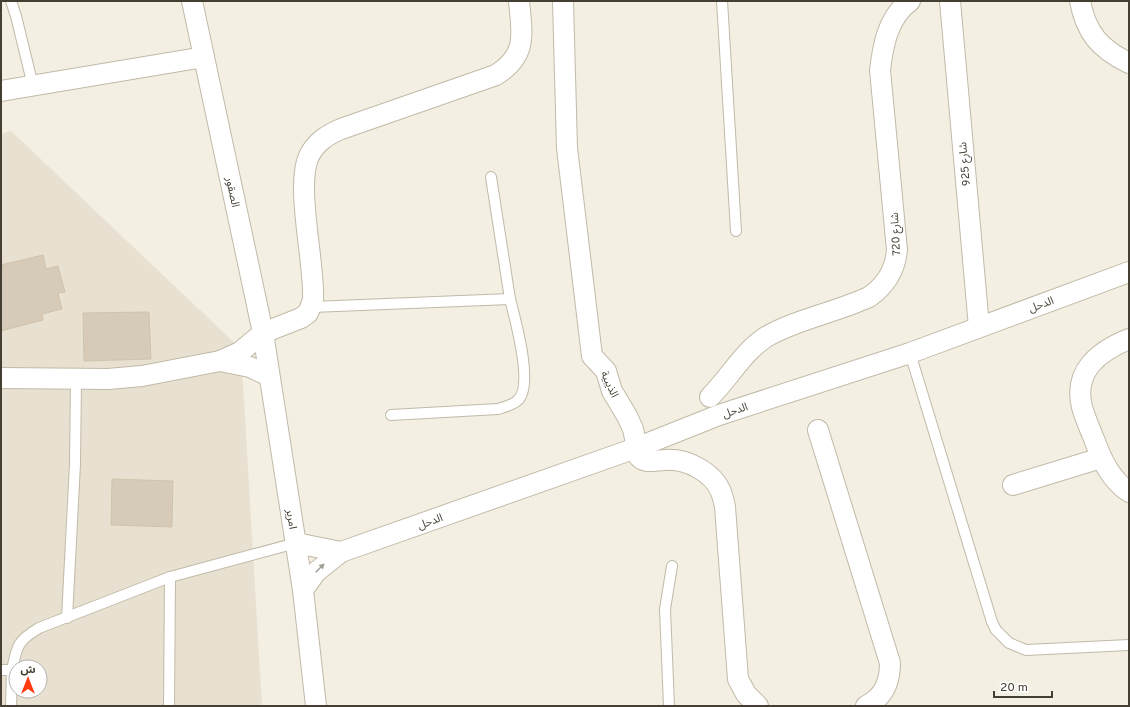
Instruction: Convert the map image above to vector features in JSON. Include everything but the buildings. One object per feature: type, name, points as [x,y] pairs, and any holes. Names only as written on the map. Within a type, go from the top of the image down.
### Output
[{"type":"street","name":"الصقور","points":[[192,1],[263,334]]},
{"type":"street","points":[[1,378],[108,379],[142,376],[220,361],[244,349],[263,334],[301,318],[308,313],[312,307],[313,286],[305,180],[309,157],[316,145],[327,135],[341,129],[496,75],[505,69],[516,55],[522,40],[519,1]]},
{"type":"street","name":"الذيبية","points":[[563,1],[567,148],[592,356],[606,371],[612,390],[633,429],[636,448]]},
{"type":"street","name":"شارع 720","points":[[710,397],[754,346],[766,337],[869,297],[879,290],[892,272],[897,250],[880,70],[883,49],[896,14],[910,1]]},
{"type":"street","name":"شارع 925","points":[[950,1],[979,327]]},
{"type":"street","points":[[1080,1],[1086,23],[1098,42],[1109,52],[1129,63]]},
{"type":"street","points":[[1,92],[204,57]]},
{"type":"street","name":"الدحل","points":[[342,552],[636,448],[719,415],[910,353],[1129,272]]},
{"type":"street","name":"امرير","points":[[263,334],[304,590],[316,706]]},
{"type":"street","points":[[1129,339],[1105,349],[1097,356],[1090,365],[1081,385],[1082,408],[1101,458],[1114,479],[1129,492]]},
{"type":"street","points":[[220,361],[250,367],[269,376]]},
{"type":"street","points":[[818,430],[890,663],[890,675],[887,686],[881,695],[866,706]]},
{"type":"street","points":[[636,448],[639,457],[646,461],[673,460],[696,467],[708,476],[721,492],[725,507],[738,679],[746,694],[758,706]]},
{"type":"street","points":[[1013,485],[1101,458]]},
{"type":"street","points":[[296,543],[342,552]]},
{"type":"street","points":[[304,590],[316,572],[342,552]]},
{"type":"lane","points":[[11,1],[33,86]]},
{"type":"lane","points":[[722,1],[736,231]]},
{"type":"lane","points":[[391,415],[498,409],[519,400],[523,391],[525,379],[520,342],[510,299],[491,176]]},
{"type":"lane","points":[[312,307],[510,299]]},
{"type":"lane","points":[[910,353],[992,622],[996,630],[1009,643],[1026,650],[1129,645]]},
{"type":"lane","points":[[67,618],[75,464],[76,379]]},
{"type":"lane","points":[[14,659],[17,648],[24,637],[39,628],[170,577],[296,543]]},
{"type":"lane","points":[[669,706],[665,609],[672,566]]},
{"type":"lane","points":[[169,706],[170,577]]},
{"type":"shaded area","points":[[11,131],[241,349],[262,706],[1,706],[1,134]]}]
